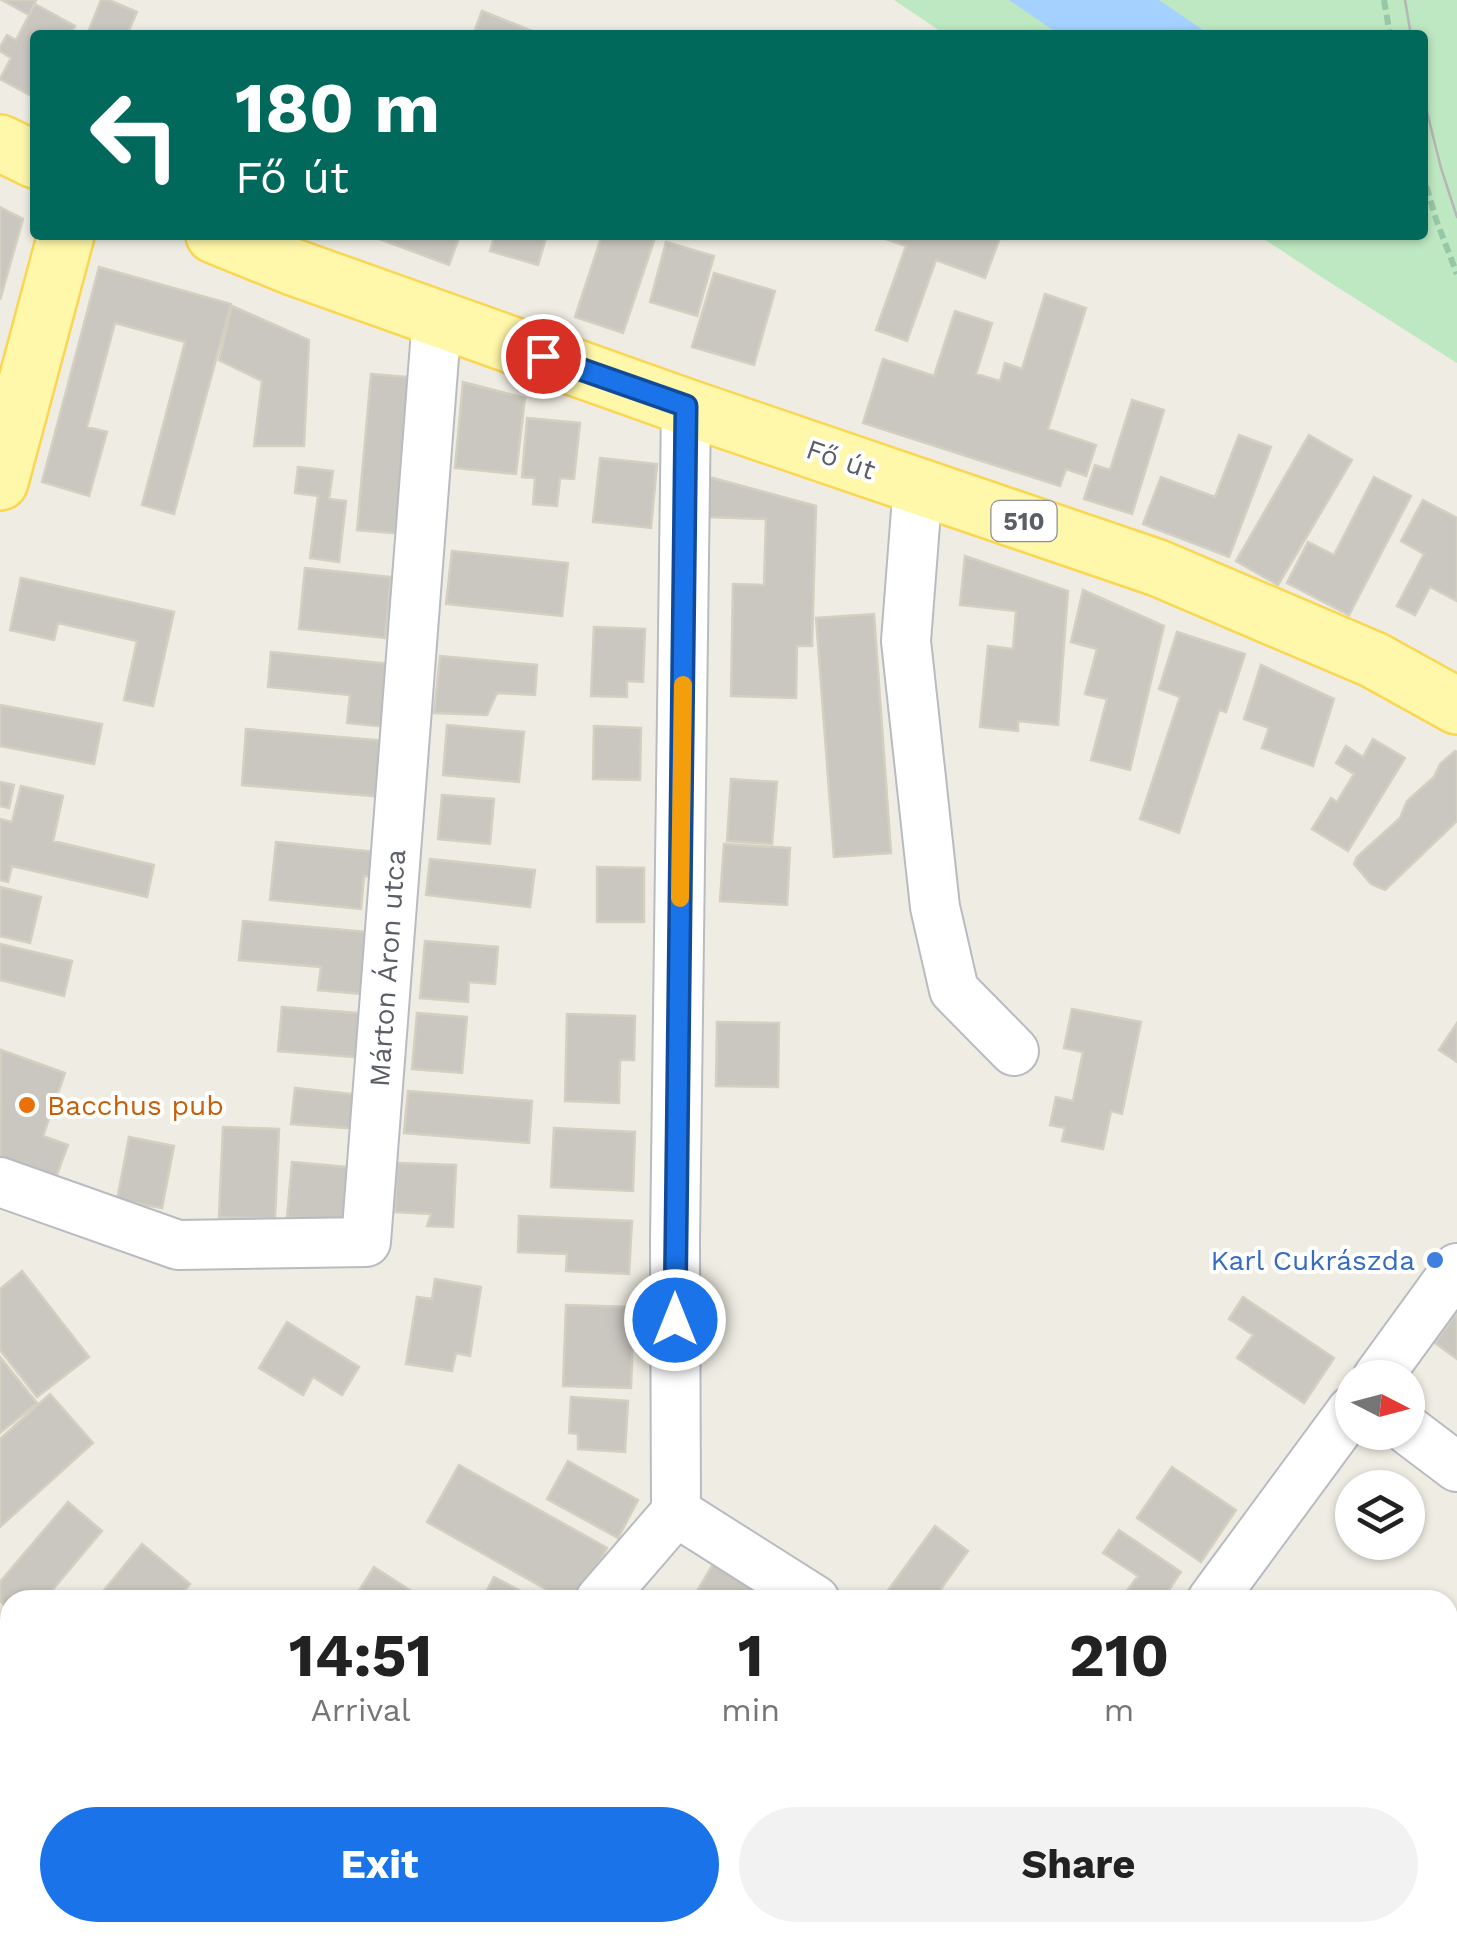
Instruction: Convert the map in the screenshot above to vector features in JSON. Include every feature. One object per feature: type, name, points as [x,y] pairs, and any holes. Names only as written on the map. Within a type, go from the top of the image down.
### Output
[{"type":"main road","points":[[0,143],[30,158]]},
{"type":"main road","points":[[0,482],[65,240]]},
{"type":"main road","name":"Fő út","points":[[226,240],[686,406],[1158,568],[1374,660],[1457,706]]},
{"type":"street","name":"Márton Áron utca","points":[[0,1182],[178,1245],[366,1242],[438,318]]},
{"type":"street","points":[[609,1590],[676,1512],[675,1242],[686,406]]},
{"type":"street","points":[[918,485],[906,642],[935,907],[954,990],[1014,1050]]},
{"type":"street","points":[[1390,1360],[1457,1268]]},
{"type":"street","points":[[1219,1590],[1335,1433]]},
{"type":"street","points":[[1425,1443],[1457,1467]]},
{"type":"street","points":[[676,1512],[799,1590]]},
{"type":"path","points":[[1384,0],[1389,30]]},
{"type":"path","points":[[1428,193],[1457,274]]},
{"type":"green space","points":[[894,0],[1457,0],[1457,363],[1266,240],[1428,240],[1428,30],[939,30]]},
{"type":"water","points":[[1009,0],[1159,0],[1203,30],[1053,30]]},
{"type":"building","points":[[2,0],[36,0],[29,15]]},
{"type":"building","points":[[101,0],[137,12],[129,30],[89,30]]},
{"type":"building","points":[[35,4],[75,26],[73,30],[30,30],[30,95],[0,79],[11,58],[0,47],[7,35],[16,40]]},
{"type":"building","points":[[482,11],[530,30],[475,30]]},
{"type":"building","points":[[0,207],[23,219],[0,300]]},
{"type":"building","points":[[382,240],[458,240],[449,265]]},
{"type":"building","points":[[493,240],[546,240],[538,265],[490,251]]},
{"type":"building","points":[[600,240],[654,240],[623,333],[575,317]]},
{"type":"building","points":[[889,240],[999,240],[985,278],[936,260],[907,341],[876,330],[906,246]]},
{"type":"building","points":[[666,242],[714,256],[697,316],[650,302]]},
{"type":"building","points":[[99,267],[231,304],[174,514],[142,505],[185,342],[115,323],[87,427],[107,432],[89,496],[42,482]]},
{"type":"building","points":[[714,273],[775,291],[754,365],[692,347]]},
{"type":"building","points":[[1045,294],[1086,308],[1048,429],[1096,445],[1086,476],[1066,469],[1060,486],[863,423],[883,359],[934,376],[955,311],[992,323],[976,374],[1000,381],[1005,363],[1022,369]]},
{"type":"building","points":[[232,306],[309,340],[304,446],[254,446],[262,381],[219,360]]},
{"type":"building","points":[[371,374],[429,379],[416,535],[357,530]]},
{"type":"building","points":[[463,382],[525,398],[516,474],[455,468]]},
{"type":"building","points":[[1132,400],[1164,410],[1132,514],[1084,499],[1095,465],[1110,470]]},
{"type":"building","points":[[527,418],[580,423],[574,479],[560,478],[557,506],[533,504],[535,478],[522,477]]},
{"type":"building","points":[[1239,435],[1271,447],[1229,557],[1143,524],[1161,477],[1215,497]]},
{"type":"building","points":[[1309,435],[1352,460],[1278,585],[1236,561]]},
{"type":"building","points":[[600,458],[657,464],[651,528],[593,522]]},
{"type":"building","points":[[298,467],[333,471],[329,499],[346,501],[339,562],[310,558],[318,496],[295,493]]},
{"type":"building","points":[[709,477],[816,506],[812,646],[797,646],[796,698],[731,696],[733,584],[764,585],[766,519],[708,517]]},
{"type":"building","points":[[1374,477],[1411,496],[1349,615],[1287,583],[1308,542],[1334,555]]},
{"type":"building","points":[[1423,500],[1457,518],[1457,601],[1430,587],[1415,615],[1397,606],[1424,554],[1401,541]]},
{"type":"building","points":[[452,551],[568,563],[562,616],[446,604]]},
{"type":"building","points":[[965,556],[1068,591],[1058,725],[1018,721],[1018,731],[980,727],[988,646],[1013,649],[1016,611],[960,605]]},
{"type":"building","points":[[305,568],[391,577],[385,638],[299,629]]},
{"type":"building","points":[[21,578],[174,612],[153,706],[124,700],[137,641],[58,623],[54,640],[10,630]]},
{"type":"building","points":[[1083,590],[1164,626],[1130,770],[1091,760],[1107,699],[1085,694],[1097,649],[1071,642]]},
{"type":"building","points":[[874,614],[891,853],[834,857],[816,618]]},
{"type":"building","points":[[594,627],[645,629],[643,682],[627,681],[627,697],[591,696]]},
{"type":"building","points":[[1177,632],[1245,654],[1226,712],[1219,710],[1179,833],[1140,819],[1180,697],[1159,689]]},
{"type":"building","points":[[271,652],[402,665],[396,728],[347,723],[350,695],[268,687]]},
{"type":"building","points":[[440,656],[537,665],[535,695],[497,693],[487,715],[434,713]]},
{"type":"building","points":[[1261,665],[1334,699],[1313,766],[1262,748],[1269,728],[1244,719]]},
{"type":"building","points":[[0,705],[102,724],[94,764],[0,746]]},
{"type":"building","points":[[447,725],[524,732],[519,782],[443,775]]},
{"type":"building","points":[[594,726],[641,728],[640,780],[593,779]]},
{"type":"building","points":[[246,729],[398,742],[394,798],[242,785]]},
{"type":"building","points":[[1373,739],[1405,758],[1348,851],[1312,829],[1331,798],[1337,802],[1354,774],[1336,763],[1346,746],[1363,757]]},
{"type":"building","points":[[1455,751],[1457,821],[1385,890],[1371,884],[1354,864],[1357,857],[1400,818],[1407,801]]},
{"type":"building","points":[[731,779],[777,782],[772,844],[727,841]]},
{"type":"building","points":[[0,782],[14,785],[9,808],[0,806]]},
{"type":"building","points":[[21,786],[63,796],[53,841],[154,865],[147,897],[12,866],[8,882],[0,880],[0,819],[12,822]]},
{"type":"building","points":[[442,795],[494,799],[490,844],[438,839]]},
{"type":"building","points":[[276,842],[387,853],[384,879],[364,876],[361,909],[270,900]]},
{"type":"building","points":[[724,844],[790,848],[787,905],[720,901]]},
{"type":"building","points":[[430,859],[535,870],[530,907],[426,895]]},
{"type":"building","points":[[597,867],[644,868],[644,922],[597,922]]},
{"type":"building","points":[[0,887],[41,897],[30,943],[0,936]]},
{"type":"building","points":[[243,921],[378,933],[372,995],[318,990],[321,967],[239,960]]},
{"type":"building","points":[[425,941],[498,947],[495,984],[469,982],[468,1002],[420,998]]},
{"type":"building","points":[[0,944],[72,961],[64,996],[0,980]]},
{"type":"building","points":[[282,1007],[370,1014],[366,1058],[278,1051]]},
{"type":"building","points":[[1072,1009],[1141,1022],[1122,1114],[1111,1111],[1103,1149],[1062,1141],[1065,1128],[1050,1125],[1056,1097],[1073,1101],[1083,1052],[1064,1048]]},
{"type":"building","points":[[417,1013],[467,1017],[462,1073],[412,1069]]},
{"type":"building","points":[[567,1014],[635,1016],[634,1060],[620,1060],[619,1103],[565,1101]]},
{"type":"building","points":[[717,1022],[779,1023],[778,1087],[716,1086]]},
{"type":"building","points":[[1457,1023],[1457,1062],[1439,1050]]},
{"type":"building","name":"Bacchus pub","points":[[1,1050],[65,1073],[43,1136],[68,1145],[53,1185],[0,1165]]},
{"type":"building","points":[[295,1088],[362,1095],[359,1129],[291,1124]]},
{"type":"building","points":[[408,1091],[532,1101],[529,1143],[404,1133]]},
{"type":"building","points":[[223,1127],[279,1129],[275,1219],[219,1217]]},
{"type":"building","points":[[554,1128],[635,1132],[633,1191],[551,1187]]},
{"type":"building","points":[[129,1137],[174,1146],[162,1208],[117,1200]]},
{"type":"building","points":[[292,1162],[357,1168],[352,1224],[287,1217]]},
{"type":"building","points":[[397,1163],[456,1165],[453,1227],[427,1226],[431,1214],[395,1212]]},
{"type":"building","points":[[519,1216],[632,1221],[629,1274],[566,1271],[567,1254],[518,1252]]},
{"type":"building","points":[[22,1271],[89,1357],[37,1397],[0,1350],[0,1289]]},
{"type":"building","points":[[435,1279],[481,1287],[470,1356],[456,1353],[452,1371],[406,1364],[417,1297],[432,1299]]},
{"type":"building","points":[[1243,1297],[1334,1358],[1304,1403],[1237,1358],[1253,1335],[1229,1319]]},
{"type":"building","points":[[566,1305],[634,1307],[631,1388],[563,1386]]},
{"type":"building","points":[[1457,1312],[1457,1359],[1435,1343]]},
{"type":"building","points":[[287,1322],[359,1367],[342,1395],[313,1377],[303,1395],[259,1368]]},
{"type":"building","points":[[0,1357],[37,1403],[0,1433]]},
{"type":"building","points":[[50,1394],[93,1443],[0,1527],[0,1439]]},
{"type":"building","points":[[571,1397],[628,1401],[625,1452],[578,1449],[578,1434],[569,1433]]},
{"type":"building","points":[[568,1461],[638,1500],[618,1538],[547,1499]]},
{"type":"building","points":[[459,1465],[607,1548],[584,1590],[547,1590],[427,1522]]},
{"type":"building","points":[[1172,1467],[1236,1510],[1201,1562],[1137,1518]]},
{"type":"building","points":[[68,1502],[102,1531],[52,1590],[0,1590],[0,1582]]},
{"type":"building","points":[[935,1526],[968,1551],[940,1590],[888,1590]]},
{"type":"building","points":[[1119,1530],[1181,1572],[1169,1590],[1128,1590],[1138,1576],[1103,1553]]},
{"type":"building","points":[[142,1544],[190,1584],[185,1590],[104,1590]]},
{"type":"building","points":[[713,1564],[757,1590],[698,1590]]},
{"type":"building","points":[[374,1567],[410,1590],[359,1590]]},
{"type":"building","points":[[494,1577],[519,1590],[487,1590]]},
{"type":"tram line","points":[[1405,0],[1410,30]]},
{"type":"tram line","points":[[1428,116],[1457,217]]},
{"type":"slow traffic","points":[[680,898],[683,685]]},
{"type":"place","name":"Bacchus pub","points":[[27,1105]]},
{"type":"place","name":"Karl Cukrászda","points":[[1435,1260]]},
{"type":"route","points":[[543,356],[686,406],[675,1320]]}]
